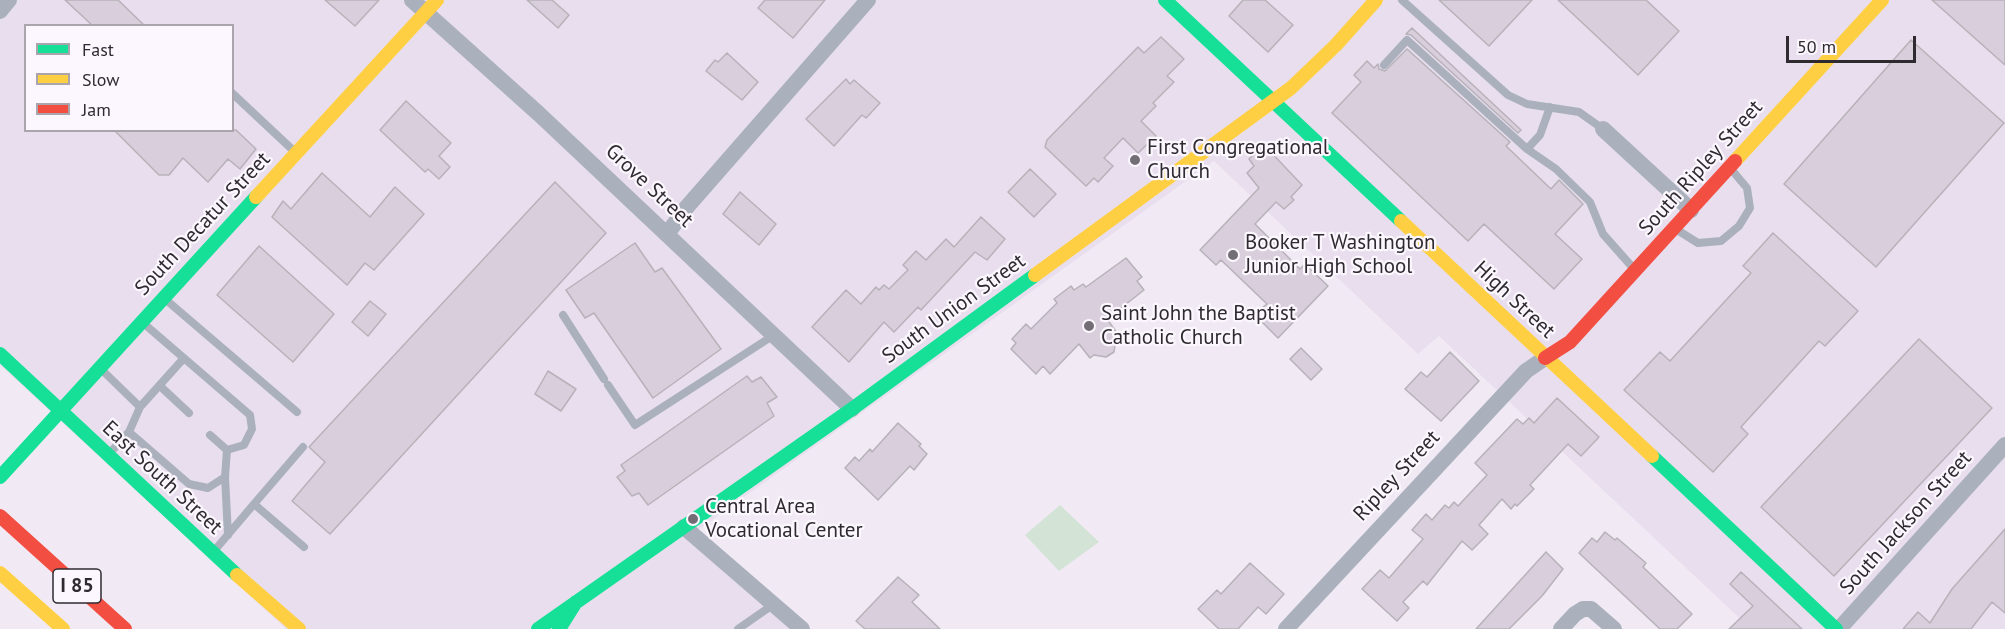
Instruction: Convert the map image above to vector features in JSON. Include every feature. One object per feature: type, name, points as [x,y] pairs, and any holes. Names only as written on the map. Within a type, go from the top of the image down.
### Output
[{"type":"main road","name":"High Street","points":[[1166,0],[1545,358],[1837,629]]},
{"type":"main road","name":"South Union Street","points":[[538,629],[852,409],[1291,88],[1336,45],[1376,0]]},
{"type":"main road","name":"South Ripley Street","points":[[1545,358],[1570,342],[1882,0]]},
{"type":"main road","name":"South Decatur Street","points":[[0,477],[431,6]]},
{"type":"main road","name":"East South Street","points":[[0,354],[212,553],[298,629]]},
{"type":"main road","name":"I 85","points":[[0,516],[125,629]]},
{"type":"main road","name":"I 85","points":[[0,573],[63,629]]},
{"type":"main road","points":[[559,629],[576,602]]},
{"type":"street","points":[[0,11],[9,0]]},
{"type":"street","name":"Grove Street","points":[[412,0],[431,6],[852,409]]},
{"type":"street","points":[[667,234],[686,208],[868,0]]},
{"type":"street","points":[[1603,129],[1691,210]]},
{"type":"street","name":"Ripley Street","points":[[1286,629],[1526,371],[1545,358]]},
{"type":"street","name":"South Jackson Street","points":[[1837,629],[2005,445]]},
{"type":"street","points":[[684,527],[802,629]]},
{"type":"street","points":[[1561,629],[1583,609],[1597,612],[1614,629]]},
{"type":"lane","points":[[1402,0],[1508,95],[1527,104],[1579,112],[1603,129]]},
{"type":"lane","points":[[1384,65],[1407,40],[1527,148],[1556,169],[1590,202],[1603,234],[1635,270]]},
{"type":"lane","points":[[234,95],[297,153]]},
{"type":"lane","points":[[1527,148],[1540,135],[1550,107]]},
{"type":"lane","points":[[1674,228],[1698,243],[1721,241],[1739,226],[1750,208],[1747,188],[1729,167]]},
{"type":"lane","points":[[164,298],[297,412]]},
{"type":"lane","points":[[563,315],[635,425],[774,335]]},
{"type":"lane","points":[[141,322],[250,415],[252,429],[244,445],[227,450]]},
{"type":"lane","points":[[108,455],[129,432],[140,407],[184,358]]},
{"type":"lane","points":[[99,368],[140,407]]},
{"type":"lane","points":[[160,386],[189,413]]},
{"type":"lane","points":[[129,432],[189,484],[208,488],[225,477]]},
{"type":"lane","points":[[210,435],[227,450]]},
{"type":"lane","points":[[212,553],[303,447]]},
{"type":"lane","points":[[227,450],[225,477],[228,534]]},
{"type":"lane","points":[[254,504],[304,547]]},
{"type":"lane","points":[[738,629],[774,604]]},
{"type":"shaded area","points":[[0,0],[2005,0],[2005,629],[1751,629],[1439,336],[1418,354],[1214,161],[698,530],[803,629],[286,629],[0,365]]},
{"type":"green space","points":[[1060,505],[1099,542],[1059,571],[1025,535]]},
{"type":"building","points":[[65,0],[118,0],[143,24],[91,24]]},
{"type":"building","points":[[325,0],[379,0],[355,26]]},
{"type":"building","points":[[527,0],[552,0],[569,15],[558,28]]},
{"type":"building","points":[[765,0],[825,0],[793,38],[758,8]]},
{"type":"building","points":[[1243,0],[1265,0],[1293,25],[1268,52],[1229,16]]},
{"type":"building","points":[[1439,0],[1532,0],[1489,46]]},
{"type":"building","points":[[1558,0],[1646,0],[1679,31],[1638,75]]},
{"type":"building","points":[[1932,0],[2005,0],[2005,65]]},
{"type":"building","points":[[1412,28],[1521,130],[1518,133],[1411,35],[1406,34]]},
{"type":"building","points":[[1161,37],[1184,59],[1167,76],[1174,82],[1153,103],[1156,106],[1141,121],[1156,136],[1138,153],[1123,138],[1104,158],[1113,166],[1098,182],[1094,178],[1086,186],[1045,147],[1047,140],[1138,47],[1144,53]]},
{"type":"building","points":[[1911,40],[2004,123],[1876,267],[1784,184]]},
{"type":"building","points":[[1407,49],[1510,142],[1506,146],[1551,189],[1559,180],[1583,204],[1555,234],[1582,259],[1554,289],[1484,224],[1468,241],[1332,113],[1361,82],[1354,75],[1367,61],[1374,68],[1378,64],[1379,69],[1385,71]]},
{"type":"building","points":[[727,53],[758,82],[742,100],[706,71],[715,60],[718,62]]},
{"type":"building","points":[[846,79],[850,84],[854,80],[880,103],[866,118],[862,115],[834,146],[806,119]]},
{"type":"building","points":[[406,101],[451,143],[439,156],[450,167],[439,179],[428,169],[425,172],[380,130]]},
{"type":"building","points":[[236,130],[256,149],[240,169],[228,159],[208,182],[183,158],[169,175],[159,175],[116,132],[234,132]]},
{"type":"building","points":[[1261,146],[1265,146],[1302,185],[1291,197],[1294,200],[1284,209],[1276,202],[1255,224],[1300,269],[1305,264],[1328,286],[1278,338],[1261,321],[1269,313],[1263,307],[1267,304],[1221,260],[1216,265],[1200,250],[1259,188],[1247,173],[1254,166],[1249,159]]},
{"type":"building","points":[[1030,169],[1056,194],[1034,217],[1008,192]]},
{"type":"building","points":[[322,173],[370,217],[395,187],[424,214],[374,270],[365,263],[347,285],[272,217],[283,201],[291,209]]},
{"type":"building","points":[[555,182],[606,233],[330,534],[292,501],[325,462],[309,447]]},
{"type":"building","points":[[740,192],[776,224],[759,245],[723,214]]},
{"type":"building","points":[[981,217],[1005,239],[987,260],[975,252],[921,310],[918,307],[894,332],[884,322],[849,362],[812,327],[846,290],[861,304],[876,287],[879,290],[884,285],[889,289],[908,270],[903,265],[916,251],[926,260],[946,239],[954,247]]},
{"type":"building","points":[[1773,233],[1858,311],[1825,346],[1819,341],[1741,427],[1748,434],[1713,472],[1624,390],[1660,352],[1670,361],[1751,273],[1743,266]]},
{"type":"building","points":[[635,243],[655,272],[662,268],[721,349],[653,398],[594,313],[585,318],[566,290]]},
{"type":"building","points":[[259,246],[334,314],[293,362],[217,295]]},
{"type":"building","points":[[1126,258],[1142,277],[1137,281],[1144,290],[1107,319],[1117,333],[1114,352],[1106,357],[1094,355],[1090,358],[1079,344],[1050,374],[1043,366],[1036,374],[1011,349],[1016,343],[1012,339],[1026,324],[1031,329],[1057,303],[1054,299],[1071,286],[1074,290],[1083,284],[1086,287]]},
{"type":"building","points":[[370,301],[386,314],[368,336],[352,322]]},
{"type":"building","points":[[1919,339],[1992,408],[1834,576],[1761,507]]},
{"type":"building","points":[[1301,348],[1322,369],[1311,380],[1290,359]]},
{"type":"building","points":[[1450,352],[1479,381],[1441,421],[1405,389],[1421,372],[1427,377]]},
{"type":"building","points":[[548,371],[576,389],[561,411],[535,394]]},
{"type":"building","points":[[747,376],[752,382],[761,377],[777,397],[767,403],[774,416],[648,505],[639,493],[632,496],[617,477],[625,471],[621,465]]},
{"type":"building","points":[[1557,398],[1599,437],[1581,456],[1568,444],[1530,485],[1534,489],[1517,506],[1515,504],[1511,509],[1502,499],[1479,525],[1488,534],[1472,550],[1462,541],[1427,585],[1423,581],[1403,602],[1409,608],[1397,621],[1362,589],[1380,570],[1389,578],[1423,539],[1412,530],[1426,514],[1432,520],[1445,505],[1449,508],[1454,502],[1458,506],[1487,475],[1475,463],[1517,419],[1523,424],[1529,418],[1534,423]]},
{"type":"building","points":[[898,423],[921,444],[919,446],[927,454],[914,470],[910,466],[878,500],[845,468],[855,457],[859,461],[870,449],[872,452]]},
{"type":"building","points":[[2005,529],[2005,613],[1992,602],[1971,629],[1903,629],[1918,612],[1930,623],[1952,589]]},
{"type":"building","points":[[1605,532],[1615,540],[1617,538],[1646,563],[1643,567],[1692,614],[1677,629],[1660,629],[1579,553],[1592,538],[1597,542]]},
{"type":"building","points":[[1546,552],[1563,569],[1542,596],[1509,629],[1476,629]]},
{"type":"building","points":[[1250,563],[1284,594],[1266,614],[1258,607],[1238,629],[1219,629],[1198,609],[1217,590],[1221,594]]},
{"type":"building","points":[[1741,572],[1802,629],[1729,629],[1753,606],[1730,584]]},
{"type":"building","points":[[898,577],[919,595],[912,602],[940,629],[865,629],[856,621]]},
{"type":"traffic: fast","points":[[1165,0],[1401,221]]},
{"type":"traffic: fast","points":[[0,477],[256,197]]},
{"type":"traffic: fast","points":[[538,629],[852,409],[1035,275]]},
{"type":"traffic: fast","points":[[0,354],[237,575]]},
{"type":"traffic: fast","points":[[1652,456],[1836,629]]},
{"type":"traffic: fast","points":[[559,629],[576,602]]},
{"type":"traffic: slow","points":[[256,197],[437,0]]},
{"type":"traffic: slow","points":[[1035,275],[1291,88],[1336,45],[1376,0]]},
{"type":"traffic: slow","points":[[1735,161],[1882,0]]},
{"type":"traffic: slow","points":[[1401,221],[1652,456]]},
{"type":"traffic: slow","points":[[0,573],[63,629]]},
{"type":"traffic: slow","points":[[237,575],[299,629]]},
{"type":"traffic: jam","points":[[1545,358],[1570,342],[1735,161]]},
{"type":"traffic: jam","points":[[0,516],[125,629]]},
{"type":"place","name":"First Congregational Church","points":[[1135,160]]},
{"type":"place","name":"Booker T Washington Junior High School","points":[[1233,255]]},
{"type":"place","name":"Saint John the Baptist Catholic Church","points":[[1089,326]]},
{"type":"place","name":"Central Area Vocational Center","points":[[693,519]]}]
